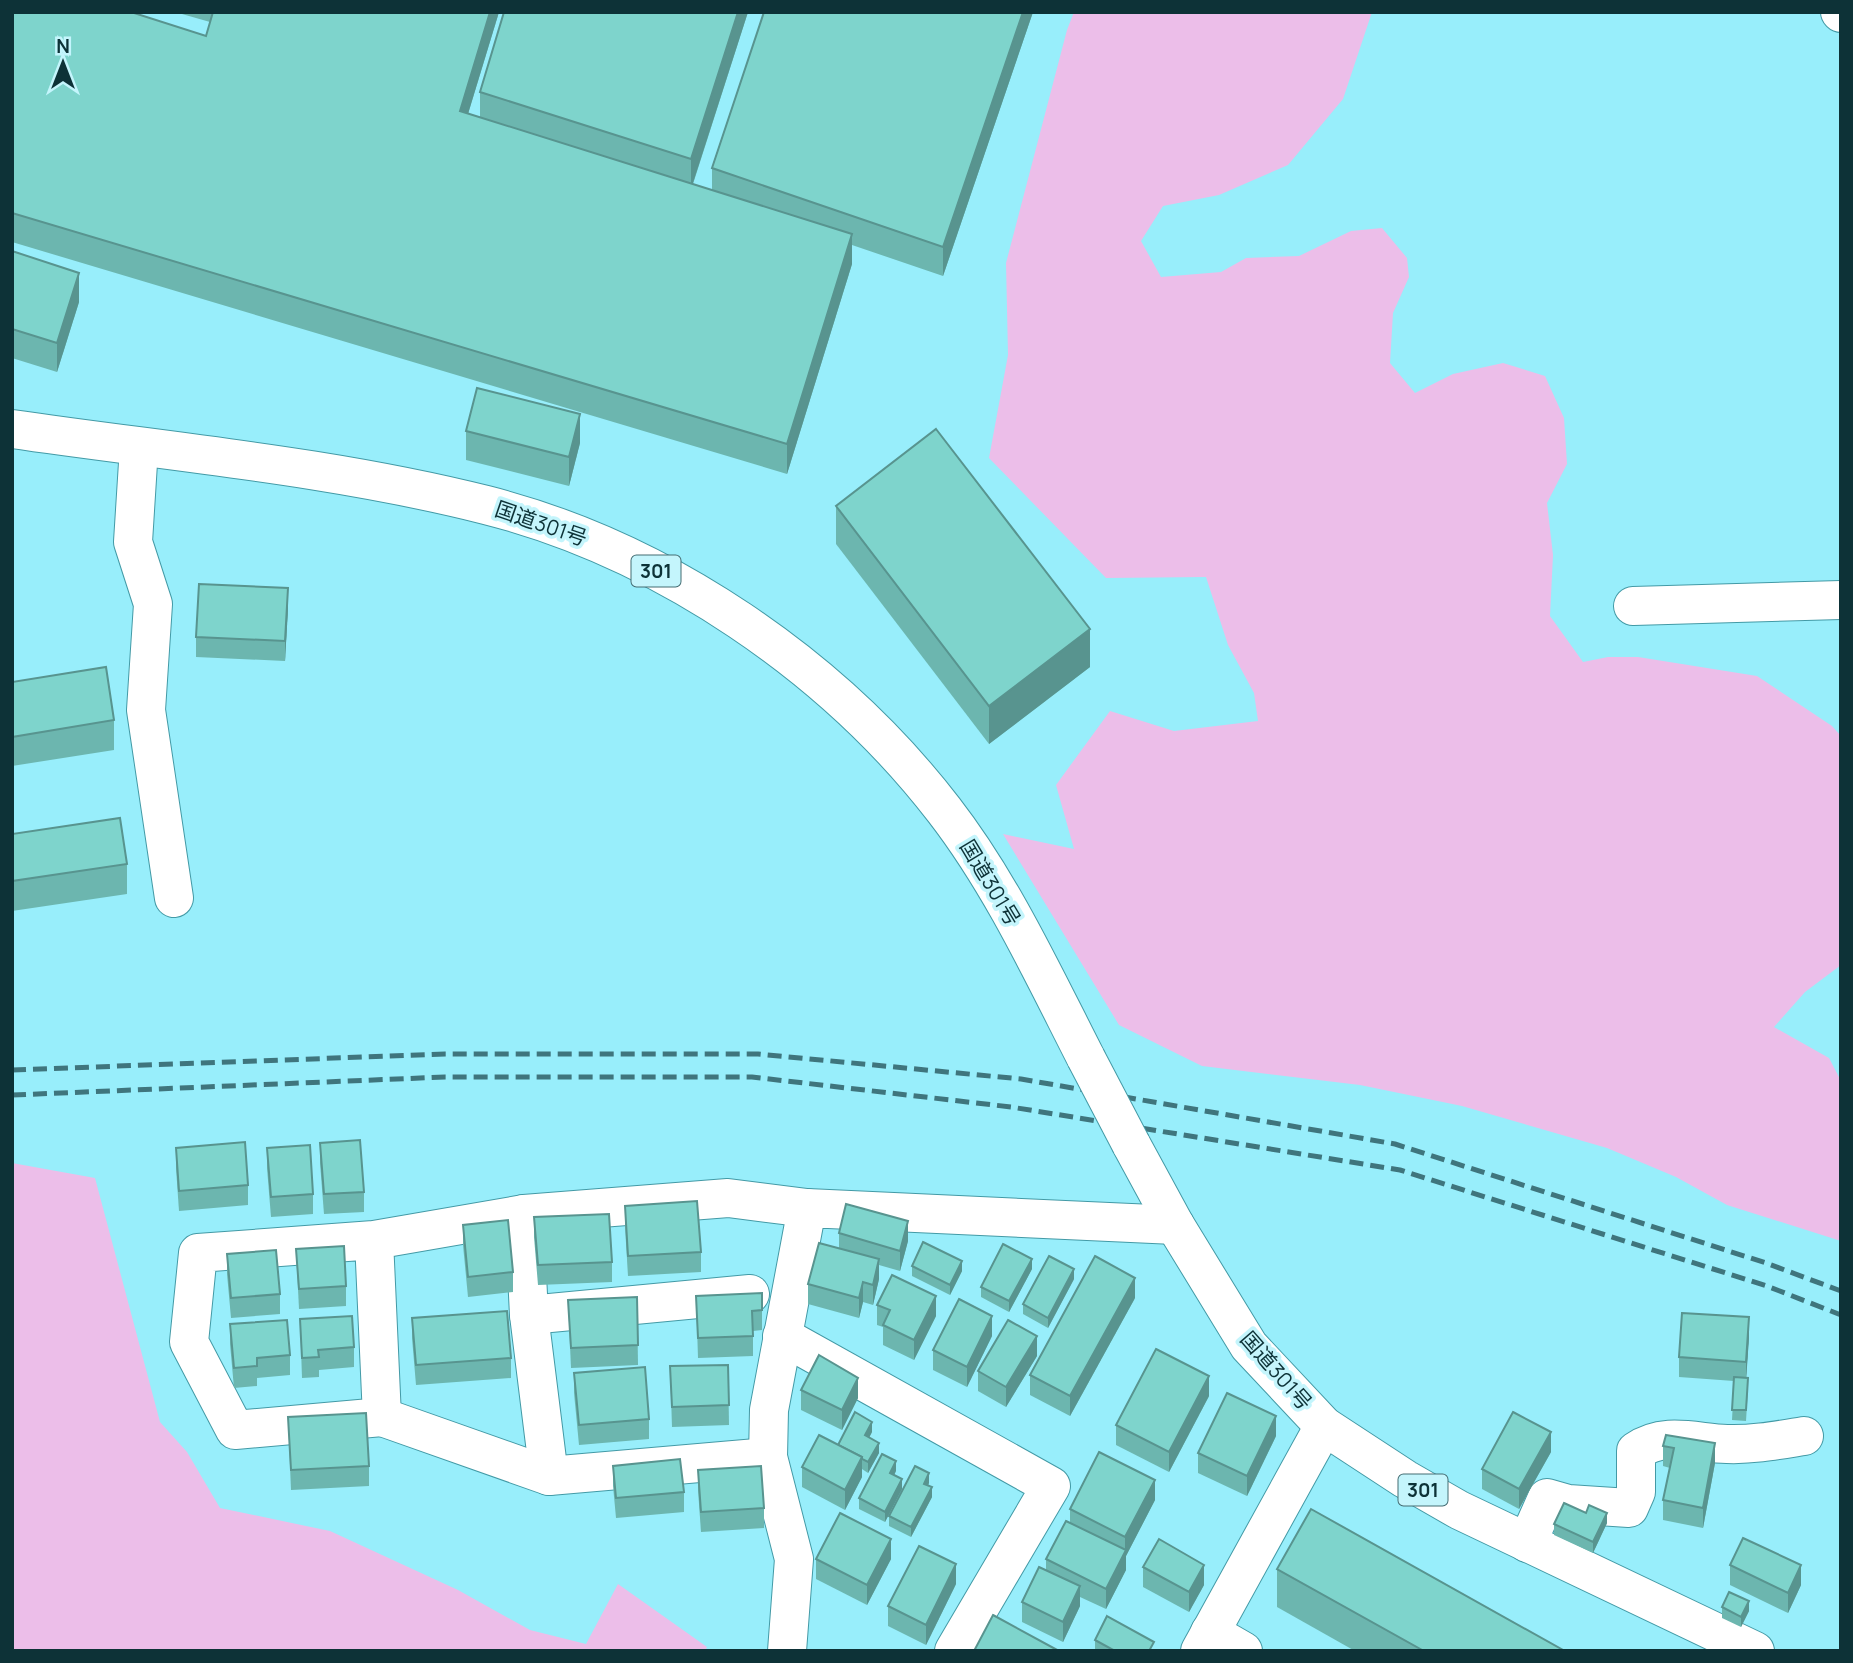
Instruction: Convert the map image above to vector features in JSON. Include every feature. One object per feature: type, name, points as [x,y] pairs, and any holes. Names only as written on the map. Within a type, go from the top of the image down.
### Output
[{"type":"main road","name":"国道301号","points":[[12,429],[329,474],[489,506],[594,542],[670,578],[728,611],[798,663],[877,733],[945,811],[1012,918],[1175,1226],[1249,1346],[1324,1426],[1405,1479],[1527,1543],[1755,1651]]},
{"type":"main road","points":[[139,447],[133,542],[153,604],[146,710],[174,898]]},
{"type":"main road","points":[[1633,606],[1841,600]]},
{"type":"main road","points":[[768,1457],[549,1476],[382,1417],[235,1430],[189,1342],[198,1253],[374,1240],[524,1214],[728,1198],[807,1208],[1175,1226]]},
{"type":"main road","points":[[788,1650],[794,1559],[768,1457],[769,1410],[789,1290],[807,1208]]},
{"type":"main road","points":[[524,1214],[529,1315],[549,1476]]},
{"type":"main road","points":[[374,1240],[382,1417]]},
{"type":"main road","points":[[529,1315],[789,1290]]},
{"type":"main road","points":[[782,1336],[1051,1486],[954,1651]]},
{"type":"main road","points":[[1243,1651],[1205,1642],[1324,1426]]},
{"type":"main road","points":[[1527,1543],[1547,1498],[1568,1504],[1629,1508],[1636,1492],[1636,1451],[1646,1444],[1671,1439],[1725,1444],[1768,1442],[1804,1436]]},
{"type":"shaded area","points":[[1074,12],[1372,12],[1343,99],[1288,165],[1219,195],[1163,206],[1141,241],[1161,277],[1221,272],[1246,258],[1299,256],[1351,231],[1382,228],[1407,258],[1409,277],[1393,313],[1390,363],[1415,393],[1453,374],[1503,363],[1545,376],[1564,418],[1567,464],[1547,503],[1553,555],[1550,616],[1583,662],[1608,657],[1638,657],[1757,676],[1832,726],[1841,736],[1841,965],[1805,992],[1774,1027],[1829,1058],[1841,1081],[1841,1241],[1727,1205],[1676,1177],[1607,1148],[1462,1106],[1360,1085],[1202,1066],[1119,1025],[1003,834],[1074,849],[1056,785],[1110,711],[1174,731],[1258,721],[1254,693],[1228,645],[1206,577],[1106,578],[989,458],[1008,355],[1006,263]]},
{"type":"shaded area","points":[[12,1163],[95,1178],[160,1422],[187,1452],[220,1508],[330,1531],[458,1590],[530,1630],[586,1644],[618,1584],[707,1647],[705,1651],[12,1651]]},
{"type":"building","points":[[12,12],[131,12],[206,36],[213,12],[490,12],[460,111],[852,234],[787,444],[12,213]]},
{"type":"building","points":[[504,12],[738,12],[691,159],[480,92]]},
{"type":"building","points":[[764,12],[1023,12],[943,247],[712,168]]},
{"type":"building","points":[[12,251],[79,273],[57,343],[12,329]]},
{"type":"building","points":[[477,388],[580,414],[569,457],[466,431]]},
{"type":"building","points":[[936,429],[1090,629],[989,706],[836,506]]},
{"type":"building","points":[[199,584],[288,588],[285,641],[196,637]]},
{"type":"building","points":[[106,667],[114,720],[12,737],[12,682]]},
{"type":"building","points":[[120,818],[127,864],[12,881],[12,834]]},
{"type":"building","points":[[360,1140],[364,1192],[324,1194],[320,1143]]},
{"type":"building","points":[[245,1142],[248,1185],[179,1191],[176,1148]]},
{"type":"building","points":[[310,1145],[313,1194],[271,1197],[267,1148]]},
{"type":"building","points":[[697,1201],[701,1252],[628,1256],[625,1206]]},
{"type":"building","points":[[846,1204],[908,1221],[900,1251],[839,1233]]},
{"type":"building","points":[[609,1214],[612,1262],[538,1265],[534,1217]]},
{"type":"building","points":[[508,1220],[513,1272],[468,1277],[463,1225]]},
{"type":"building","points":[[923,1242],[962,1261],[950,1285],[912,1266]]},
{"type":"building","points":[[819,1243],[879,1259],[873,1285],[863,1282],[859,1298],[808,1284]]},
{"type":"building","points":[[1003,1244],[1032,1259],[1009,1301],[981,1287]]},
{"type":"building","points":[[344,1246],[346,1286],[299,1289],[296,1249]]},
{"type":"building","points":[[276,1250],[280,1294],[231,1298],[227,1254]]},
{"type":"building","points":[[1049,1256],[1074,1269],[1048,1318],[1023,1304]]},
{"type":"building","points":[[1095,1256],[1135,1278],[1070,1396],[1030,1375]]},
{"type":"building","points":[[892,1275],[936,1296],[914,1340],[883,1325],[890,1310],[877,1305]]},
{"type":"building","points":[[762,1293],[762,1310],[752,1311],[753,1336],[698,1338],[696,1296]]},
{"type":"building","points":[[637,1297],[638,1345],[571,1348],[568,1300]]},
{"type":"building","points":[[959,1299],[992,1316],[967,1367],[933,1350]]},
{"type":"building","points":[[507,1311],[511,1358],[416,1365],[412,1318]]},
{"type":"building","points":[[1682,1313],[1749,1317],[1746,1362],[1679,1357]]},
{"type":"building","points":[[352,1316],[354,1347],[318,1350],[319,1357],[302,1358],[300,1319]]},
{"type":"building","points":[[287,1320],[290,1355],[257,1358],[257,1366],[234,1368],[230,1324]]},
{"type":"building","points":[[1008,1320],[1037,1336],[1006,1387],[978,1371]]},
{"type":"building","points":[[1156,1349],[1209,1376],[1169,1452],[1116,1425]]},
{"type":"building","points":[[819,1355],[858,1378],[842,1410],[801,1390]]},
{"type":"building","points":[[728,1365],[729,1405],[672,1407],[670,1366]]},
{"type":"building","points":[[645,1367],[649,1419],[579,1425],[574,1373]]},
{"type":"building","points":[[1734,1377],[1748,1378],[1746,1410],[1732,1410]]},
{"type":"building","points":[[1227,1393],[1276,1416],[1247,1476],[1198,1453]]},
{"type":"building","points":[[855,1412],[872,1422],[865,1435],[879,1443],[868,1462],[838,1445]]},
{"type":"building","points":[[1513,1412],[1551,1432],[1519,1489],[1482,1469]]},
{"type":"building","points":[[366,1413],[369,1466],[291,1470],[288,1417]]},
{"type":"building","points":[[819,1435],[862,1457],[845,1490],[802,1467]]},
{"type":"building","points":[[1666,1435],[1715,1443],[1703,1508],[1663,1500],[1674,1448],[1663,1446]]},
{"type":"building","points":[[1099,1452],[1155,1480],[1125,1537],[1070,1509]]},
{"type":"building","points":[[882,1454],[896,1461],[890,1473],[902,1479],[885,1512],[859,1498]]},
{"type":"building","points":[[680,1459],[684,1492],[616,1498],[613,1466]]},
{"type":"building","points":[[761,1466],[764,1508],[701,1512],[698,1470]]},
{"type":"building","points":[[915,1466],[929,1473],[924,1484],[932,1487],[911,1527],[889,1516]]},
{"type":"building","points":[[1564,1503],[1586,1513],[1589,1505],[1607,1513],[1593,1542],[1554,1524]]},
{"type":"building","points":[[1311,1509],[1563,1650],[1424,1651],[1277,1569]]},
{"type":"building","points":[[840,1513],[891,1539],[867,1585],[816,1559]]},
{"type":"building","points":[[1066,1521],[1126,1550],[1106,1589],[1046,1559]]},
{"type":"building","points":[[1743,1538],[1801,1565],[1788,1593],[1730,1565]]},
{"type":"building","points":[[1159,1539],[1204,1565],[1189,1592],[1143,1567]]},
{"type":"building","points":[[919,1546],[956,1564],[926,1625],[888,1606]]},
{"type":"building","points":[[1039,1567],[1080,1586],[1063,1622],[1022,1602]]},
{"type":"building","points":[[1729,1592],[1749,1601],[1741,1617],[1722,1607]]},
{"type":"building","points":[[993,1615],[1059,1651],[974,1651]]},
{"type":"building","points":[[1107,1616],[1154,1642],[1149,1651],[1115,1651],[1095,1640]]},
{"type":"railway","points":[[12,1070],[445,1054],[758,1054],[1021,1079],[1395,1144],[1766,1263],[1841,1291]]},
{"type":"railway","points":[[12,1095],[445,1077],[752,1077],[1011,1107],[1400,1170],[1767,1286],[1841,1315]]}]
